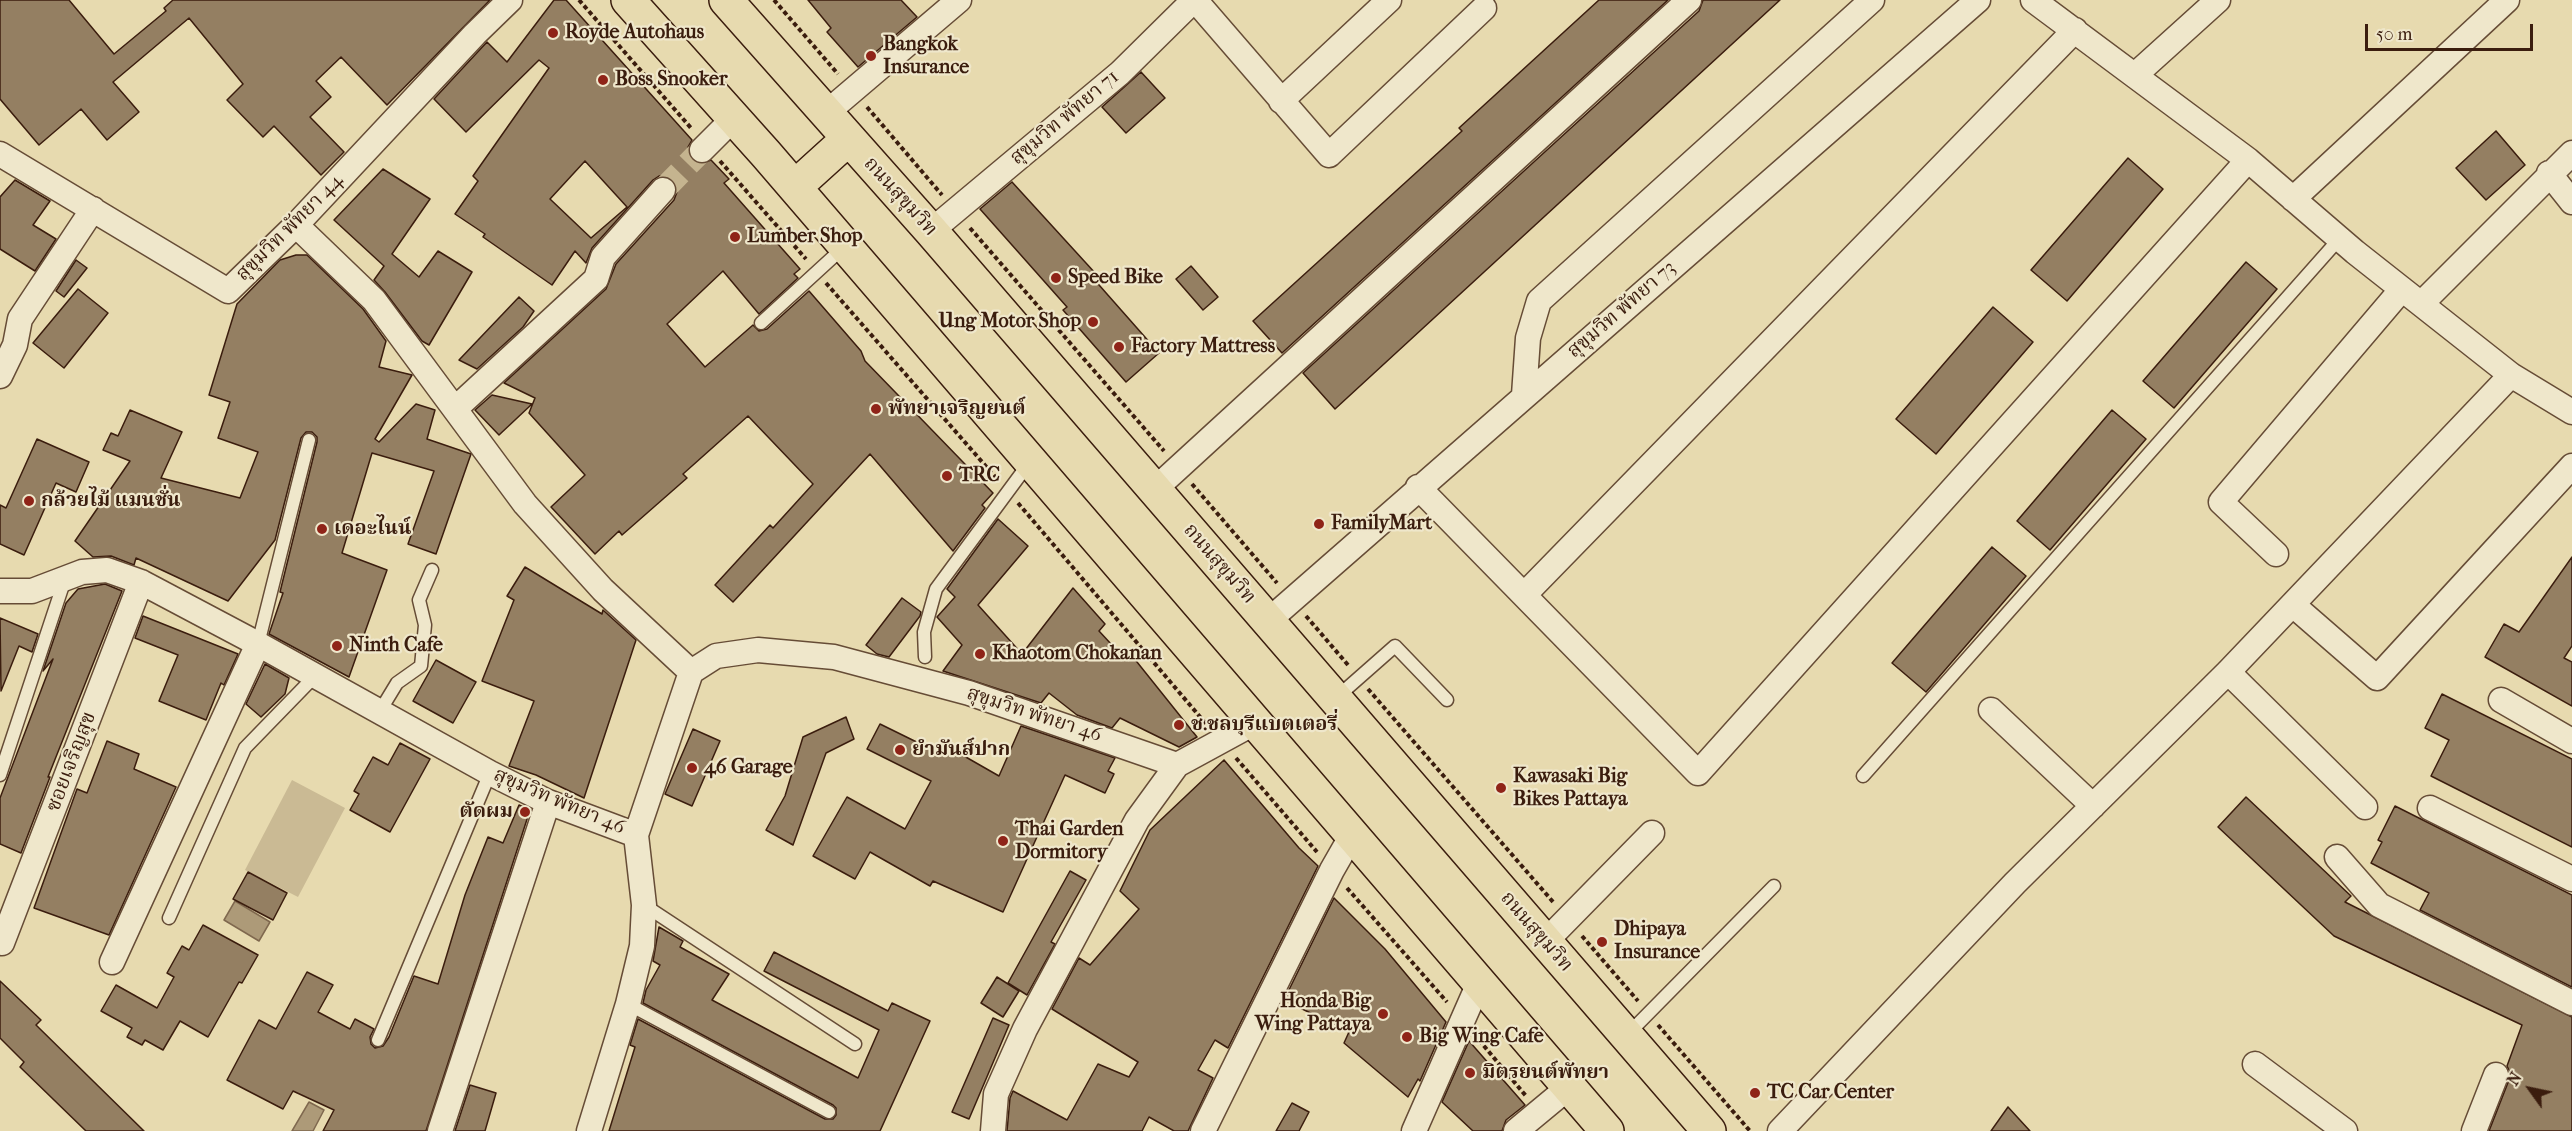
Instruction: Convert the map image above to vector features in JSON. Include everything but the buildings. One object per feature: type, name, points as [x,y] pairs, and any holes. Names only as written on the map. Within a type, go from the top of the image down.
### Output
[{"type":"highway","points":[[628,0],[795,188],[1607,1131]]},
{"type":"highway","name":"ถนนสุขุมวิท","points":[[726,0],[848,139],[943,221],[1154,490],[1280,610],[1637,1024],[1708,1131]]},
{"type":"highway","points":[[795,188],[848,139]]},
{"type":"street","name":"สุขุมวิท พัทยา 44","points":[[0,154],[228,291],[296,225],[475,34],[510,0]]},
{"type":"street","points":[[825,114],[959,0]]},
{"type":"street","points":[[1281,101],[1389,0]]},
{"type":"street","points":[[1154,490],[1689,0]]},
{"type":"street","points":[[1524,395],[1528,338],[1539,301],[1872,0]]},
{"type":"street","name":"สุขุมวิท พัทยา 73","points":[[1280,610],[1418,487],[1978,0]]},
{"type":"street","points":[[2033,0],[2248,160],[2402,289],[2511,375],[2572,412]]},
{"type":"street","points":[[2135,75],[2218,0]]},
{"type":"street","points":[[2293,199],[2507,0]]},
{"type":"street","points":[[1184,3],[1281,101],[1329,155],[1484,8]]},
{"type":"street","name":"สุขุมวิท พัทยา 71","points":[[943,221],[1120,73],[1184,3]]},
{"type":"street","points":[[1525,594],[2075,30]]},
{"type":"street","points":[[704,148],[734,118]]},
{"type":"street","points":[[2421,304],[2549,173],[2572,153]]},
{"type":"street","points":[[1418,487],[1698,772],[2248,160]]},
{"type":"street","points":[[2549,173],[2572,202]]},
{"type":"street","points":[[455,409],[596,279],[603,257],[663,190]]},
{"type":"street","points":[[0,376],[15,345],[20,319],[93,209]]},
{"type":"street","points":[[296,225],[374,300],[525,504],[603,590],[691,672]]},
{"type":"street","points":[[2276,554],[2221,502],[2402,289]]},
{"type":"street","points":[[1780,1131],[2015,884],[2293,605],[2511,375]]},
{"type":"street","points":[[2293,605],[2377,678],[2572,466]]},
{"type":"street","name":"สุขุมวิท พัทยา 46","points":[[0,591],[32,591],[82,572],[107,570],[141,582],[490,773],[548,802],[636,835],[691,672],[716,656],[758,651],[834,657],[969,693],[1177,765]]},
{"type":"street","name":"ซอยเจริญสุข","points":[[3,943],[141,582]]},
{"type":"street","points":[[112,962],[258,644]]},
{"type":"street","points":[[2228,672],[2365,807]]},
{"type":"street","points":[[2501,700],[2572,741]]},
{"type":"street","points":[[1991,710],[2093,806]]},
{"type":"street","points":[[993,1131],[996,1094],[1024,1029],[1137,820],[1177,765],[1256,722]]},
{"type":"street","points":[[440,1131],[548,802]]},
{"type":"street","points":[[2430,808],[2572,879]]},
{"type":"street","points":[[1556,930],[1652,833]]},
{"type":"street","points":[[589,1131],[628,1004],[642,946],[644,905],[636,835]]},
{"type":"street","points":[[1203,1131],[1332,870],[1352,835]]},
{"type":"street","points":[[2337,857],[2379,906],[2572,1003]]},
{"type":"street","points":[[1414,1131],[1479,983]]},
{"type":"street","points":[[2255,1064],[2344,1131]]},
{"type":"street","points":[[2474,1131],[2496,1075]]},
{"type":"street","points":[[1516,1131],[1569,1087]]},
{"type":"lane","points":[[1863,777],[2340,238]]},
{"type":"lane","points":[[761,323],[844,246]]},
{"type":"lane","points":[[258,644],[309,440]]},
{"type":"lane","points":[[925,657],[924,632],[936,589],[1031,461]]},
{"type":"lane","points":[[380,711],[397,683],[421,666],[425,624],[419,600],[432,570]]},
{"type":"lane","points":[[0,776],[65,579]]},
{"type":"lane","points":[[1347,689],[1395,646],[1447,700]]},
{"type":"lane","points":[[169,918],[245,748],[315,676]]},
{"type":"lane","points":[[378,1040],[490,773]]},
{"type":"lane","points":[[1637,1024],[1774,886]]},
{"type":"lane","points":[[644,905],[855,1044]]},
{"type":"lane","points":[[628,1004],[829,1112]]},
{"type":"path","points":[[579,0],[704,148],[1008,491],[1462,1019],[1539,1112]]},
{"type":"path","points":[[774,0],[853,91],[943,221],[1179,469],[1280,610],[1637,1024],[1750,1131]]},
{"type":"shaded area","points":[[292,780],[345,808],[298,897],[245,870]]},
{"type":"shaded area","points":[[235,901],[270,922],[259,941],[224,920]]},
{"type":"shaded area","points":[[309,1102],[324,1110],[313,1131],[292,1131]]},
{"type":"tunnel","points":[[663,190],[702,150]]},
{"type":"place","name":"Royde Autohaus","points":[[553,33]]},
{"type":"place","name":"Bangkok Insurance","points":[[871,56]]},
{"type":"place","name":"Boss Snooker","points":[[603,80]]},
{"type":"place","name":"Lumber Shop","points":[[735,237]]},
{"type":"place","name":"Speed Bike","points":[[1056,278]]},
{"type":"place","name":"Ung Motor Shop","points":[[1093,322]]},
{"type":"place","name":"Factory Mattress","points":[[1119,347]]},
{"type":"place","name":"พัทยาเจริญยนต์","points":[[876,409]]},
{"type":"place","name":"TRC","points":[[947,476]]},
{"type":"place","name":"กล้วยไม้ แมนชั่น","points":[[29,501]]},
{"type":"place","name":"FamilyMart","points":[[1319,524]]},
{"type":"place","name":"เดอะไนน์","points":[[322,529]]},
{"type":"place","name":"Ninth Cafe","points":[[337,646]]},
{"type":"place","name":"Khaotom Chokanan","points":[[980,654]]},
{"type":"place","name":"ช.ชลบุรีแบตเตอรี่","points":[[1179,725]]},
{"type":"place","name":"ยำมันส์ปาก","points":[[900,750]]},
{"type":"place","name":"46 Garage","points":[[692,768]]},
{"type":"place","name":"Kawasaki Big Bikes Pattaya","points":[[1501,788]]},
{"type":"place","name":"ตัดผม","points":[[525,812]]},
{"type":"place","name":"Thai Garden Dormitory","points":[[1003,841]]},
{"type":"place","name":"Dhipaya Insurance","points":[[1602,942]]},
{"type":"place","name":"Honda Big Wing Pattaya","points":[[1383,1014]]},
{"type":"place","name":"Big Wing Cafe","points":[[1407,1037]]},
{"type":"place","name":"มิตรยนต์พัทยา","points":[[1470,1073]]},
{"type":"place","name":"TC Car Center","points":[[1755,1093]]}]
